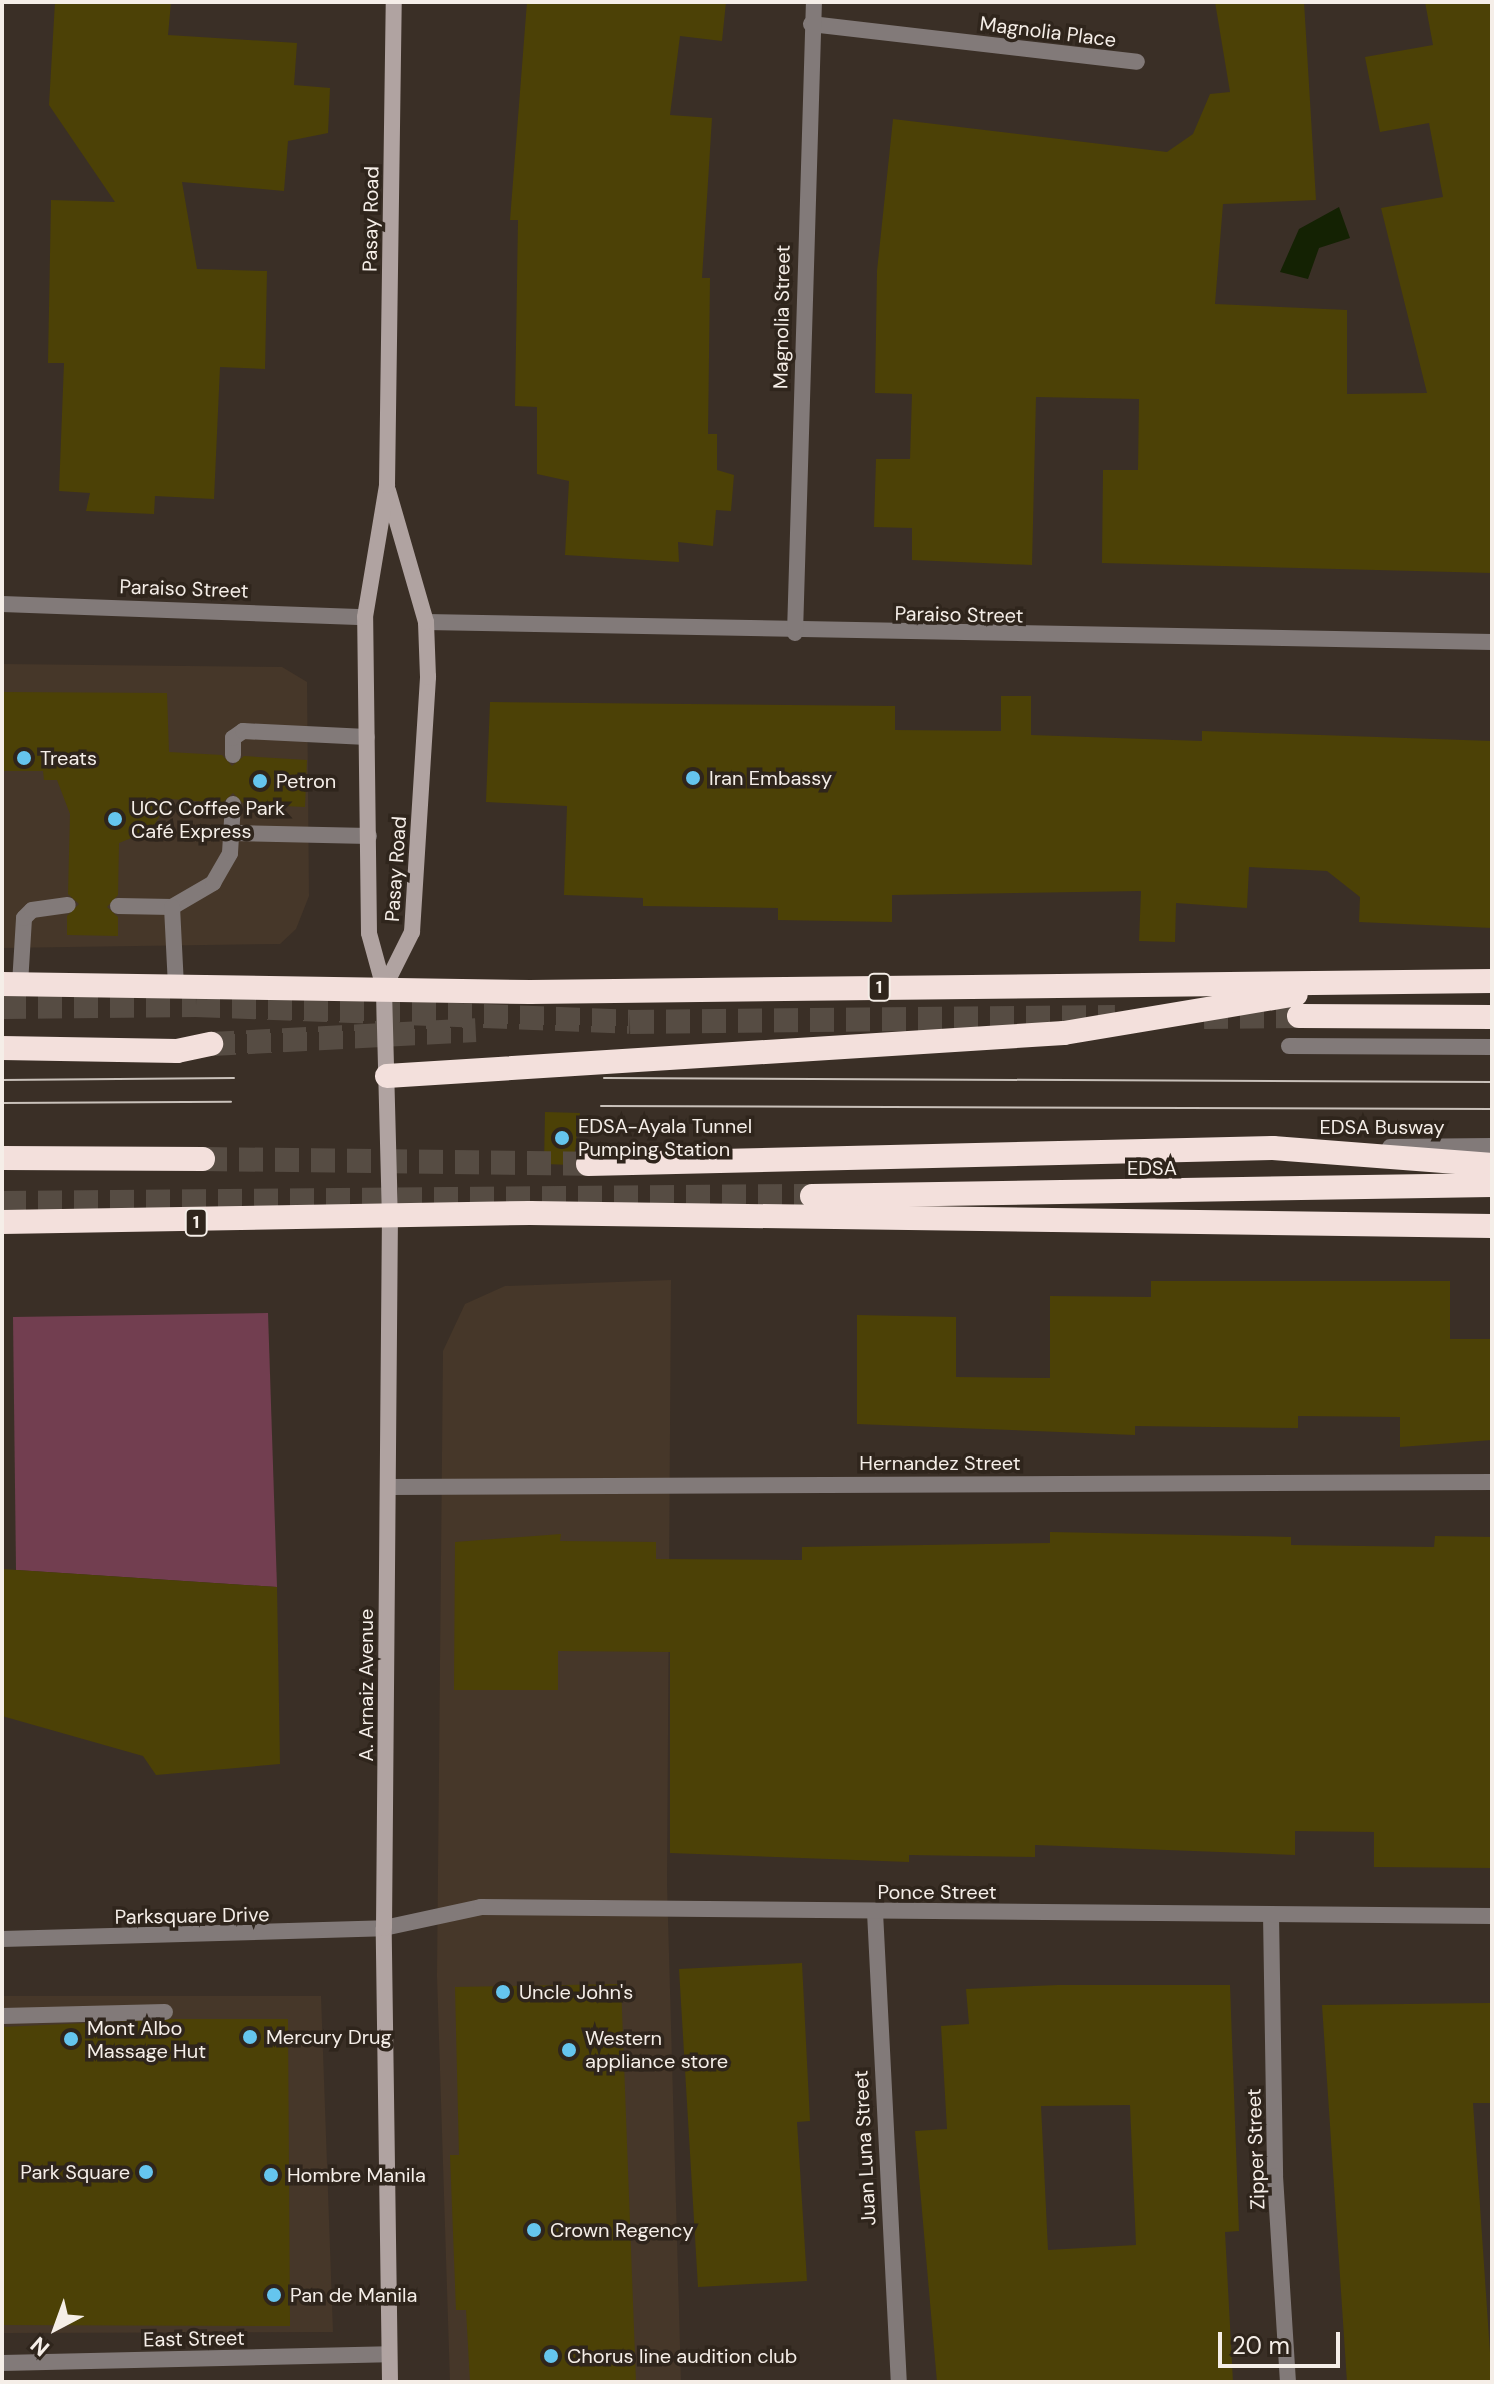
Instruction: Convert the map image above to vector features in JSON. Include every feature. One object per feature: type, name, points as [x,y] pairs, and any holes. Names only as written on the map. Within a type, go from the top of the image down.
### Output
[{"type":"highway","points":[[387,1076],[1064,1033],[1374,981]]},
{"type":"highway","name":"1","points":[[11,984],[384,988],[1492,981]]},
{"type":"highway","points":[[1299,1016],[1492,1017]]},
{"type":"highway","points":[[2,1048],[177,1051],[211,1044]]},
{"type":"highway","points":[[588,1164],[1273,1148],[1492,1165]]},
{"type":"highway","points":[[2,1158],[203,1159]]},
{"type":"highway","name":"EDSA","points":[[812,1196],[1492,1185]]},
{"type":"highway","name":"1","points":[[2,1222],[390,1219],[530,1213],[1492,1226]]},
{"type":"street","name":"Pasay Road","points":[[384,988],[369,933],[365,617],[387,485],[394,2]]},
{"type":"street","name":"Magnolia Street","points":[[795,633],[814,2]]},
{"type":"street","name":"Magnolia Place","points":[[811,24],[1137,62]]},
{"type":"street","name":"Pasay Road","points":[[384,988],[412,932],[426,622],[387,485]]},
{"type":"street","name":"Paraiso Street","points":[[2,604],[365,617]]},
{"type":"street","name":"Paraiso Street","points":[[426,622],[795,633],[1492,642]]},
{"type":"street","points":[[233,755],[233,738],[243,731],[367,737]]},
{"type":"street","points":[[118,906],[172,907],[213,883],[232,833],[233,804]]},
{"type":"street","points":[[232,833],[369,836]]},
{"type":"street","points":[[11,984],[24,918],[42,907],[68,905]]},
{"type":"street","points":[[172,907],[176,985]]},
{"type":"street","name":"A. Arnaiz Avenue","points":[[384,988],[390,1219],[384,1928],[390,2382]]},
{"type":"street","points":[[1289,1046],[1492,1047]]},
{"type":"street","name":"EDSA Busway","points":[[1273,1148],[1492,1146]]},
{"type":"street","name":"Hernandez Street","points":[[388,1487],[1492,1482]]},
{"type":"street","name":"Ponce Street","points":[[384,1928],[481,1907],[1492,1916]]},
{"type":"street","name":"Juan Luna Street","points":[[875,1912],[899,2382]]},
{"type":"street","name":"Zipper Street","points":[[1271,1914],[1275,2176],[1288,2382]]},
{"type":"street","name":"Parksquare Drive","points":[[2,1939],[384,1928]]},
{"type":"street","points":[[2,2016],[165,2012]]},
{"type":"street","name":"East Street","points":[[2,2363],[388,2354]]},
{"type":"shaded area","points":[[1339,207],[1350,238],[1319,248],[1308,279],[1280,272],[1299,229]]},
{"type":"shaded area","points":[[2,664],[282,667],[307,682],[309,896],[296,929],[280,944],[2,948]]},
{"type":"shaded area","points":[[671,1280],[667,1883],[681,2382],[450,2382],[437,1976],[443,1351],[465,1304],[505,1286]]},
{"type":"shaded area","points":[[268,1313],[277,1587],[16,1570],[13,1317]]},
{"type":"shaded area","name":"Park Square","points":[[2,1996],[321,1996],[333,2332],[2,2333]]},
{"type":"building","points":[[55,2],[171,2],[168,35],[297,43],[294,85],[330,88],[328,133],[288,141],[284,191],[182,182],[197,269],[267,271],[265,369],[220,367],[214,499],[155,496],[154,514],[86,511],[90,493],[59,491],[64,363],[48,363],[51,200],[115,202],[49,105]]},
{"type":"building","points":[[527,2],[726,2],[722,41],[680,36],[670,115],[712,118],[702,278],[710,278],[708,434],[717,434],[717,470],[734,475],[731,511],[716,510],[713,546],[678,542],[679,562],[565,555],[569,481],[537,474],[537,407],[515,406],[518,220],[510,220]]},
{"type":"building","points":[[1215,2],[1304,2],[1316,200],[1223,204],[1215,304],[1347,310],[1347,394],[1427,393],[1381,208],[1443,197],[1429,123],[1380,132],[1365,57],[1433,45],[1425,2],[1492,2],[1492,573],[1102,563],[1103,470],[1138,470],[1139,399],[1036,397],[1032,565],[912,560],[912,528],[874,527],[876,459],[910,459],[912,394],[875,393],[877,271],[893,119],[1167,152],[1193,134],[1210,94],[1230,92]]},
{"type":"building","points":[[2,692],[167,693],[169,752],[222,755],[232,766],[244,756],[307,760],[305,807],[244,804],[233,793],[222,803],[170,799],[151,830],[119,843],[118,895],[107,907],[118,917],[118,936],[67,935],[67,916],[79,904],[68,894],[70,814],[57,780],[44,780],[43,771],[2,771]]},
{"type":"building","points":[[1001,696],[1031,696],[1031,735],[1202,741],[1202,731],[1492,741],[1492,928],[1359,922],[1360,897],[1327,871],[1249,867],[1247,908],[1176,903],[1175,942],[1139,941],[1141,891],[892,895],[892,922],[778,920],[778,908],[643,906],[643,898],[564,895],[567,806],[486,802],[490,702],[895,706],[895,730],[1001,731]]},
{"type":"building","name":"EDSA-Ayala Tunnel Pumping Station","points":[[545,1112],[580,1113],[573,1165],[544,1164]]},
{"type":"building","points":[[1151,1281],[1450,1281],[1450,1339],[1492,1339],[1492,1440],[1400,1447],[1400,1417],[1298,1416],[1298,1428],[1135,1426],[1135,1435],[857,1424],[857,1315],[956,1317],[956,1377],[1050,1378],[1050,1296],[1151,1297]]},
{"type":"building","points":[[1050,1532],[1291,1537],[1291,1545],[1434,1547],[1435,1536],[1492,1537],[1492,1868],[1374,1867],[1374,1832],[1295,1831],[1295,1855],[1035,1845],[1035,1857],[909,1855],[909,1862],[670,1853],[670,1652],[558,1651],[558,1690],[454,1690],[455,1542],[561,1534],[560,1541],[656,1542],[656,1559],[802,1560],[802,1547],[1050,1543]]},
{"type":"building","points":[[2,1569],[277,1587],[280,1764],[156,1775],[143,1756],[2,1716]]},
{"type":"building","points":[[802,1963],[810,2121],[797,2122],[807,2281],[698,2287],[679,1969]]},
{"type":"building","points":[[621,1984],[636,2382],[470,2382],[466,2310],[456,2310],[450,2155],[459,2155],[455,1987]]},
{"type":"building","points":[[1058,1985],[1230,1985],[1239,2231],[1225,2232],[1233,2382],[937,2382],[915,2131],[947,2129],[941,2026],[969,2024],[966,1989]],"holes":[[[1130,2105],[1136,2245],[1048,2250],[1041,2106]]]},
{"type":"building","points":[[1491,2003],[1492,2103],[1473,2103],[1492,2382],[1347,2382],[1322,2005]]},
{"type":"building","name":"Park Square","points":[[173,2019],[288,2019],[290,2326],[2,2325],[2,2027]]},
{"type":"tunnel","points":[[2,1007],[196,1005],[630,1022],[1115,1017]]},
{"type":"tunnel","points":[[1204,1017],[1299,1016]]},
{"type":"tunnel","points":[[211,1044],[476,1030]]},
{"type":"tunnel","points":[[203,1159],[588,1164]]},
{"type":"tunnel","points":[[2,1203],[812,1196]]},
{"type":"tram line","points":[[2,1080],[234,1078]]},
{"type":"tram line","points":[[604,1078],[1492,1082]]},
{"type":"tram line","points":[[2,1103],[231,1102]]},
{"type":"tram line","points":[[601,1106],[1492,1109]]},
{"type":"place","name":"Treats","points":[[24,758]]},
{"type":"place","name":"Iran Embassy","points":[[693,778]]},
{"type":"place","name":"Petron","points":[[260,781]]},
{"type":"place","name":"UCC Coffee Park Café Express","points":[[115,819]]},
{"type":"place","name":"EDSA-Ayala Tunnel Pumping Station","points":[[562,1138]]},
{"type":"place","name":"Uncle John's","points":[[503,1992]]},
{"type":"place","name":"Mercury Drug","points":[[250,2037]]},
{"type":"place","name":"Mont Albo Massage Hut","points":[[71,2039]]},
{"type":"place","name":"Western appliance store","points":[[569,2050]]},
{"type":"place","name":"Park Square","points":[[146,2172]]},
{"type":"place","name":"Hombre Manila","points":[[271,2175]]},
{"type":"place","name":"Crown Regency","points":[[534,2230]]},
{"type":"place","name":"Pan de Manila","points":[[274,2295]]},
{"type":"place","name":"Chorus line audition club","points":[[551,2356]]}]
